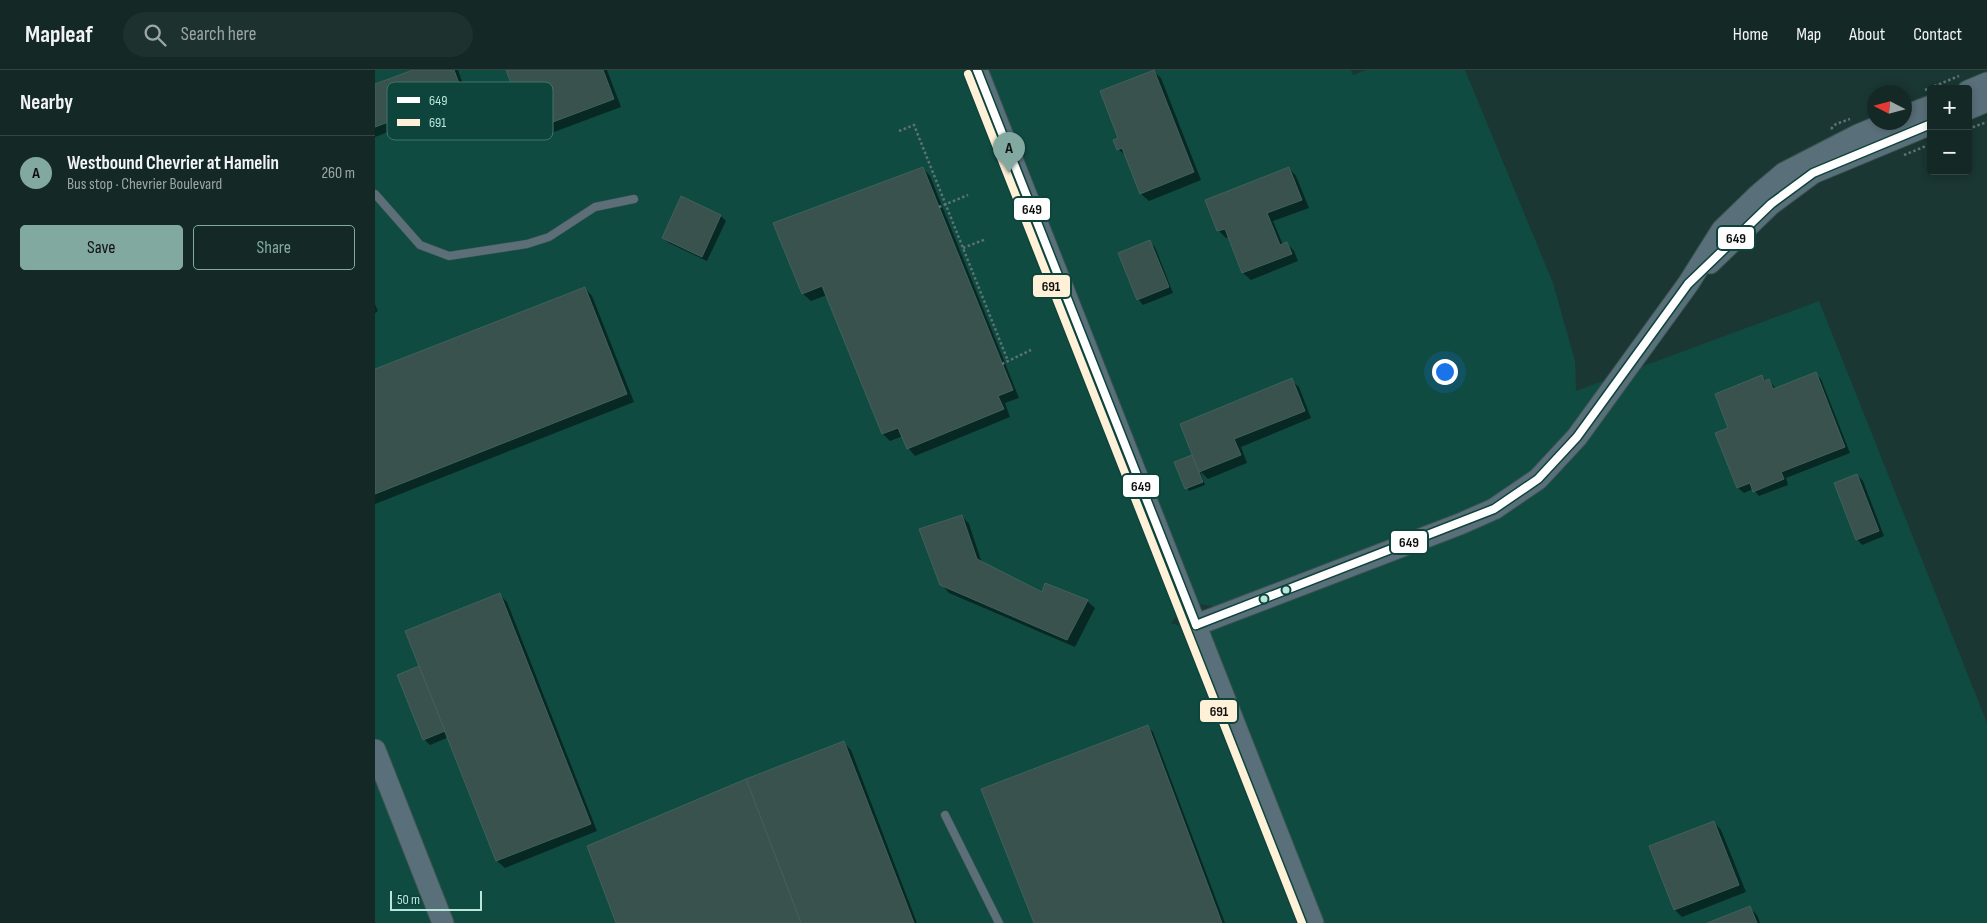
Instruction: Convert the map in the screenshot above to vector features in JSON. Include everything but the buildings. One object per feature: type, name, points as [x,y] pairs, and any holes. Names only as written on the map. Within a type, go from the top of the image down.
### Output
[{"type":"street","points":[[977,70],[1313,923]]},
{"type":"street","points":[[1967,82],[1987,83]]},
{"type":"street","points":[[1912,110],[1926,98]]},
{"type":"street","points":[[1972,107],[1987,101]]},
{"type":"street","points":[[1688,284],[1771,204],[1813,173],[1927,126]]},
{"type":"street","points":[[1196,625],[1459,524],[1494,509],[1538,480],[1577,437],[1688,284],[1722,230],[1784,173],[1870,130]]},
{"type":"street","points":[[375,750],[443,923]]},
{"type":"lane","points":[[375,194],[420,245],[449,256],[527,244],[549,237],[595,206],[634,199]]},
{"type":"lane","points":[[945,816],[999,923]]},
{"type":"path","points":[[1926,98],[1967,82]]},
{"type":"path","points":[[1972,128],[1987,122]]},
{"type":"path","points":[[899,131],[914,125],[1007,361]]},
{"type":"path","points":[[939,207],[968,195]]},
{"type":"path","points":[[963,248],[986,239]]},
{"type":"path","points":[[961,261],[967,259]]},
{"type":"path","points":[[989,332],[995,329]]},
{"type":"path","points":[[1002,364],[1031,350]]},
{"type":"shaded area","points":[[375,70],[1351,70],[1353,75],[1366,70],[1465,70],[1553,283],[1575,361],[1576,391],[1819,301],[1987,723],[1987,923],[375,923]],"holes":[[[1188,602],[1217,607],[1199,632],[1171,623]]]},
{"type":"transit line","name":"649","points":[[977,70],[1196,625]]},
{"type":"transit line","name":"691","points":[[968,74],[1302,923]]},
{"type":"transit line","name":"649","points":[[1196,625],[1494,509],[1538,479],[1577,437],[1688,284],[1771,204],[1813,173],[1927,126]]},
{"type":"place","name":"Westbound Chevrier at Hamelin","points":[[1009,173]]}]
